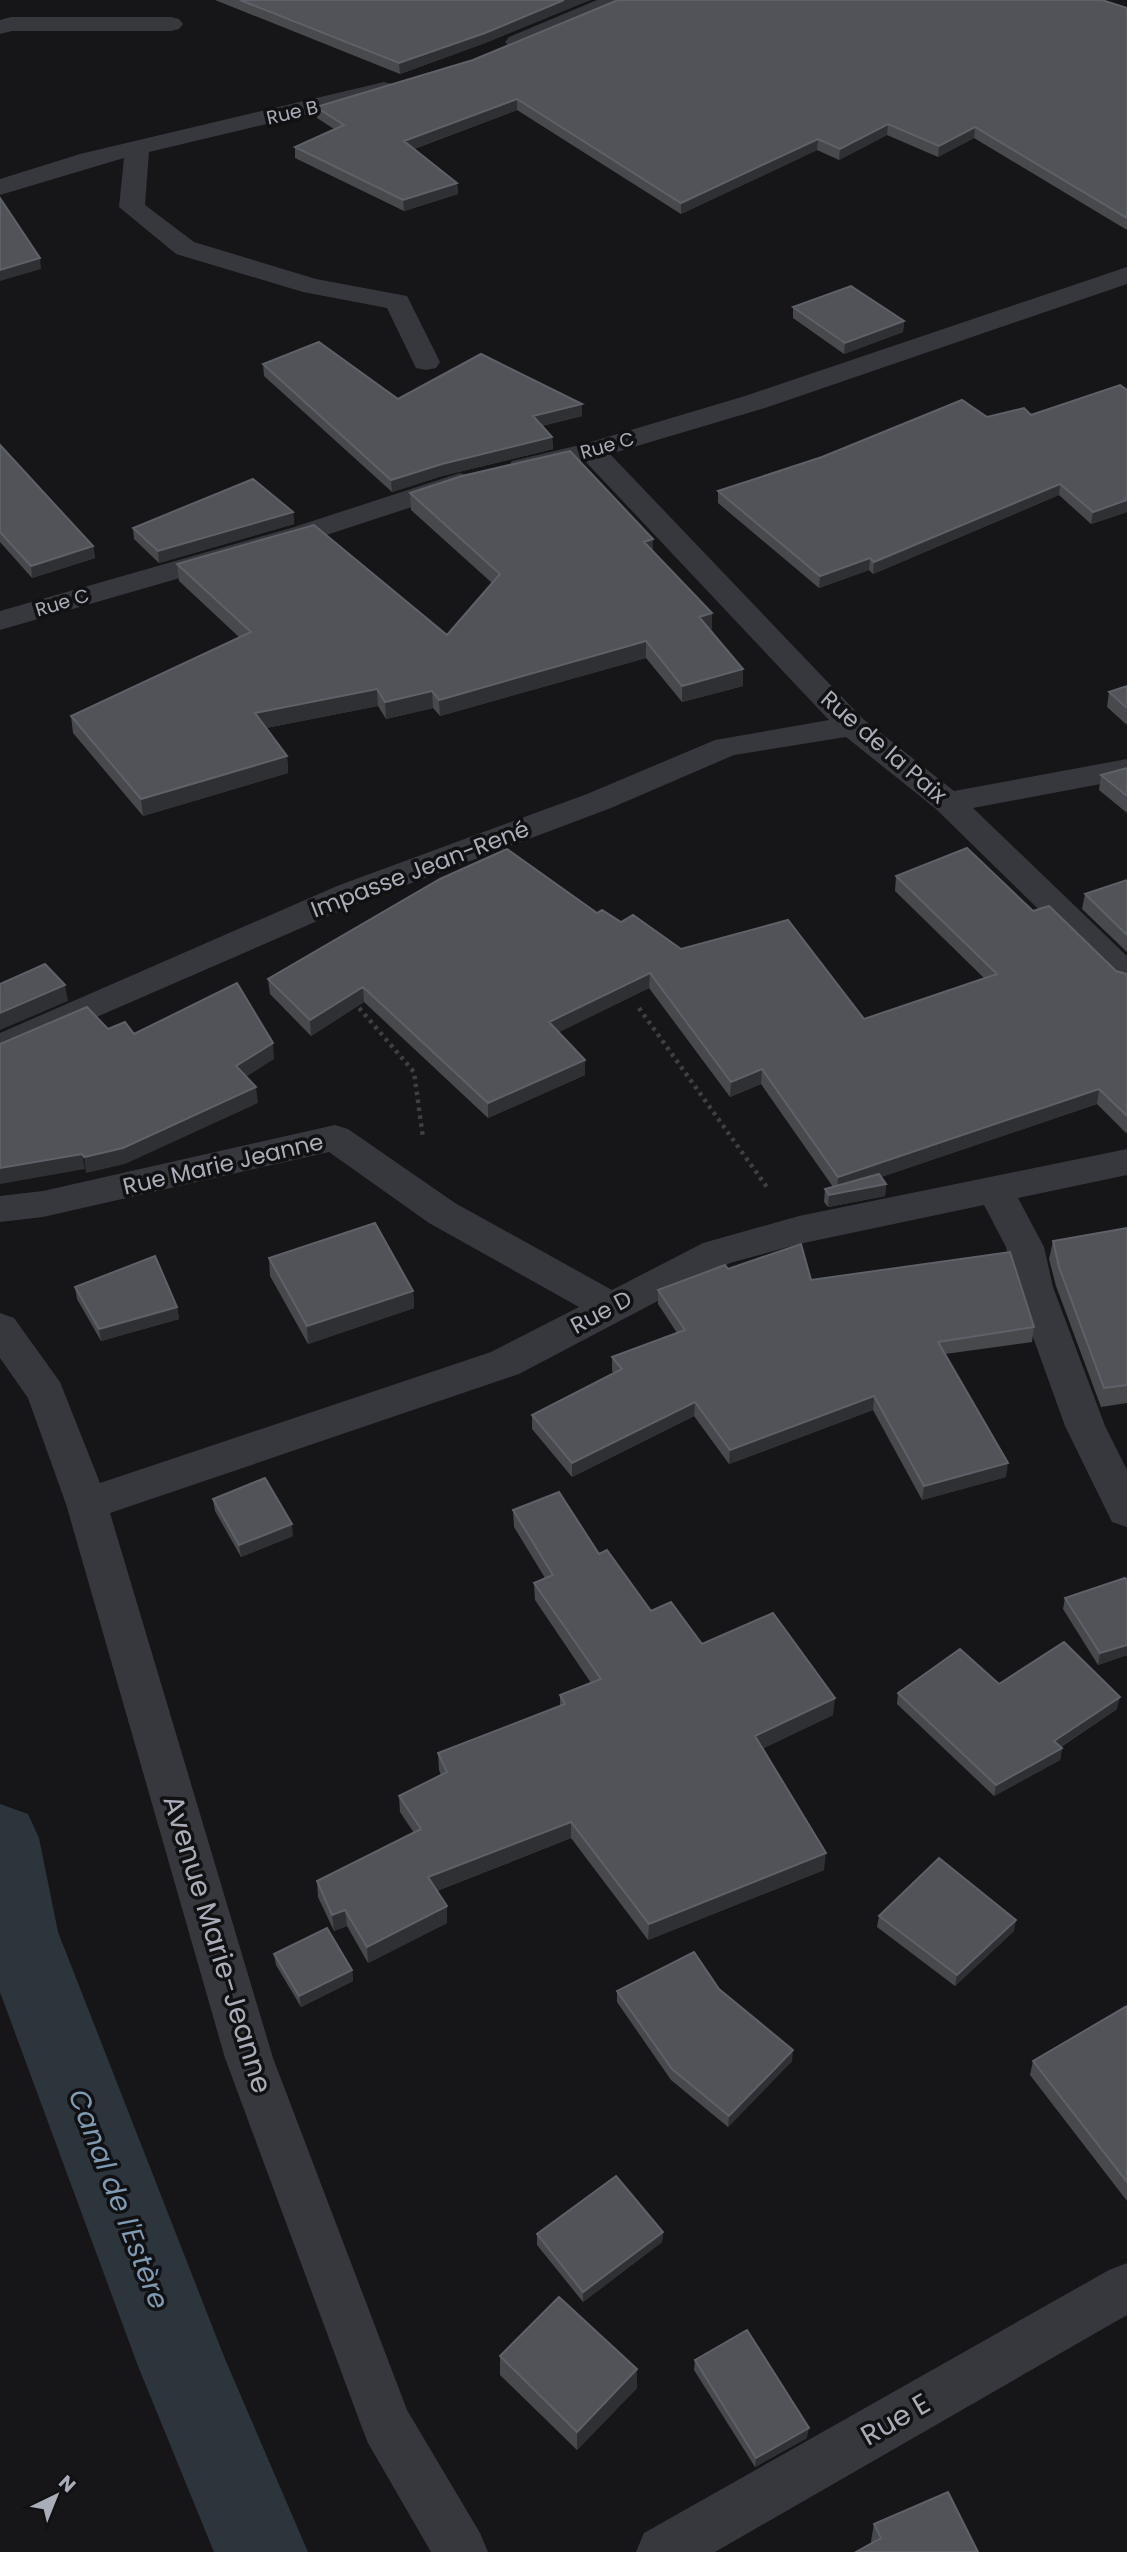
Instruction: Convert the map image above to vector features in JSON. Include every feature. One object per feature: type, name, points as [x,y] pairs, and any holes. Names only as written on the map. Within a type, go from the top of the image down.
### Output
[{"type":"street","points":[[497,50],[617,0]]},
{"type":"street","points":[[0,27],[11,24],[171,24]]},
{"type":"street","name":"Rue B","points":[[0,187],[89,159],[405,83]]},
{"type":"street","points":[[137,148],[132,207],[186,248],[312,286],[398,302],[426,362]]},
{"type":"street","name":"Rue C","points":[[0,621],[301,534],[453,484],[591,451],[755,402],[1127,275]]},
{"type":"street","name":"Rue de la Paix","points":[[591,451],[852,726],[948,802],[1127,975]]},
{"type":"street","name":"Impasse Jean-René","points":[[0,1047],[349,894],[599,801],[726,747],[852,726]]},
{"type":"street","points":[[948,802],[1127,769]]},
{"type":"street","name":"Rue Marie Jeanne","points":[[0,1209],[43,1204],[335,1139],[433,1206],[610,1307]]},
{"type":"street","name":"Rue D","points":[[87,1504],[505,1363],[717,1253],[799,1230],[1127,1162]]},
{"type":"street","points":[[995,1190],[1025,1247],[1034,1287],[1075,1400],[1127,1511]]},
{"type":"street","name":"Avenue Marie-Jeanne","points":[[0,1328],[46,1393],[87,1504],[249,2057],[387,2425],[461,2552]]},
{"type":"street","name":"Rue E","points":[[663,2552],[1127,2287]]},
{"type":"path","points":[[345,992],[414,1072],[433,1206]]},
{"type":"path","points":[[639,1008],[799,1230]]},
{"type":"building","points":[[240,0],[564,0],[485,33],[399,63]]},
{"type":"building","points":[[618,0],[1102,0],[1127,8],[1127,218],[975,127],[939,146],[888,124],[840,149],[818,139],[681,203],[517,99],[404,141],[457,183],[403,200],[295,147],[344,125],[316,107],[473,60]]},
{"type":"building","points":[[0,198],[40,258],[0,270]]},
{"type":"building","points":[[851,286],[904,321],[845,343],[793,307]]},
{"type":"building","points":[[319,342],[398,399],[481,354],[582,404],[533,416],[552,437],[442,464],[391,480],[263,364]]},
{"type":"building","points":[[1120,385],[1127,390],[1127,500],[1093,512],[1060,484],[874,562],[870,558],[820,576],[718,491],[822,457],[962,400],[987,417],[1024,408],[1031,415]]},
{"type":"building","points":[[0,445],[93,546],[31,566],[0,532]]},
{"type":"building","points":[[570,451],[653,539],[644,542],[712,613],[699,617],[743,669],[682,686],[646,641],[439,700],[432,691],[385,702],[377,689],[255,713],[287,756],[141,799],[71,716],[251,632],[177,564],[314,525],[447,635],[500,574],[410,493],[462,476]]},
{"type":"building","points":[[253,479],[293,512],[158,551],[133,528]]},
{"type":"building","points":[[1127,686],[1127,708],[1109,692]]},
{"type":"building","points":[[1127,768],[1127,796],[1101,775]]},
{"type":"building","points":[[967,848],[1033,911],[1049,906],[1116,971],[1127,974],[1127,1116],[1099,1089],[838,1177],[762,1069],[731,1082],[650,973],[549,1022],[585,1060],[488,1103],[363,987],[310,1020],[268,979],[440,879],[507,849],[597,913],[602,910],[621,922],[633,915],[681,949],[788,920],[864,1019],[997,974],[896,876]]},
{"type":"building","points":[[1127,880],[1127,935],[1085,894]]},
{"type":"building","points":[[45,964],[65,985],[0,1013],[0,984]]},
{"type":"building","points":[[237,983],[273,1043],[236,1066],[256,1087],[123,1148],[84,1157],[82,1154],[0,1168],[0,1044],[87,1007],[108,1029],[125,1022],[134,1034]]},
{"type":"building","points":[[879,1174],[886,1184],[829,1195],[825,1189]]},
{"type":"building","points":[[375,1223],[413,1291],[307,1326],[269,1258]]},
{"type":"building","points":[[1127,1228],[1127,1385],[1104,1388],[1059,1267],[1053,1241]]},
{"type":"building","points":[[801,1244],[811,1280],[1010,1252],[1034,1327],[938,1342],[1008,1463],[924,1486],[874,1396],[730,1450],[695,1402],[572,1463],[532,1415],[622,1369],[612,1357],[685,1330],[658,1290],[725,1265],[728,1269]]},
{"type":"building","points":[[155,1256],[177,1307],[99,1329],[75,1287]]},
{"type":"building","points":[[265,1478],[292,1524],[239,1545],[213,1499]]},
{"type":"building","points":[[559,1492],[599,1554],[607,1550],[651,1611],[671,1602],[702,1644],[773,1613],[835,1698],[755,1736],[826,1853],[649,1924],[571,1822],[428,1877],[447,1906],[367,1947],[345,1910],[332,1915],[317,1881],[421,1829],[399,1796],[447,1772],[438,1753],[565,1704],[560,1695],[601,1679],[534,1583],[553,1575],[513,1510]]},
{"type":"building","points":[[1125,1578],[1127,1645],[1100,1653],[1065,1598]]},
{"type":"building","points":[[1064,1642],[1120,1697],[1054,1741],[1062,1748],[996,1785],[898,1693],[960,1649],[999,1684]]},
{"type":"building","points":[[939,1858],[1016,1920],[957,1975],[879,1916]]},
{"type":"building","points":[[327,1928],[352,1970],[299,1996],[274,1954]]},
{"type":"building","points":[[694,1952],[719,1989],[793,2050],[729,2116],[672,2069],[617,1991]]},
{"type":"building","points":[[1127,2006],[1127,2182],[1033,2061]]},
{"type":"building","points":[[616,2176],[663,2232],[583,2292],[537,2234]]},
{"type":"building","points":[[559,2297],[637,2369],[577,2432],[500,2356]]},
{"type":"building","points":[[747,2330],[809,2428],[756,2458],[695,2360]]},
{"type":"building","points":[[948,2492],[978,2552],[856,2552],[881,2538],[874,2524]]},
{"type":"waterway","name":"Canal de l'Estère","points":[[0,1838],[18,1932],[183,2366],[261,2552]]}]
